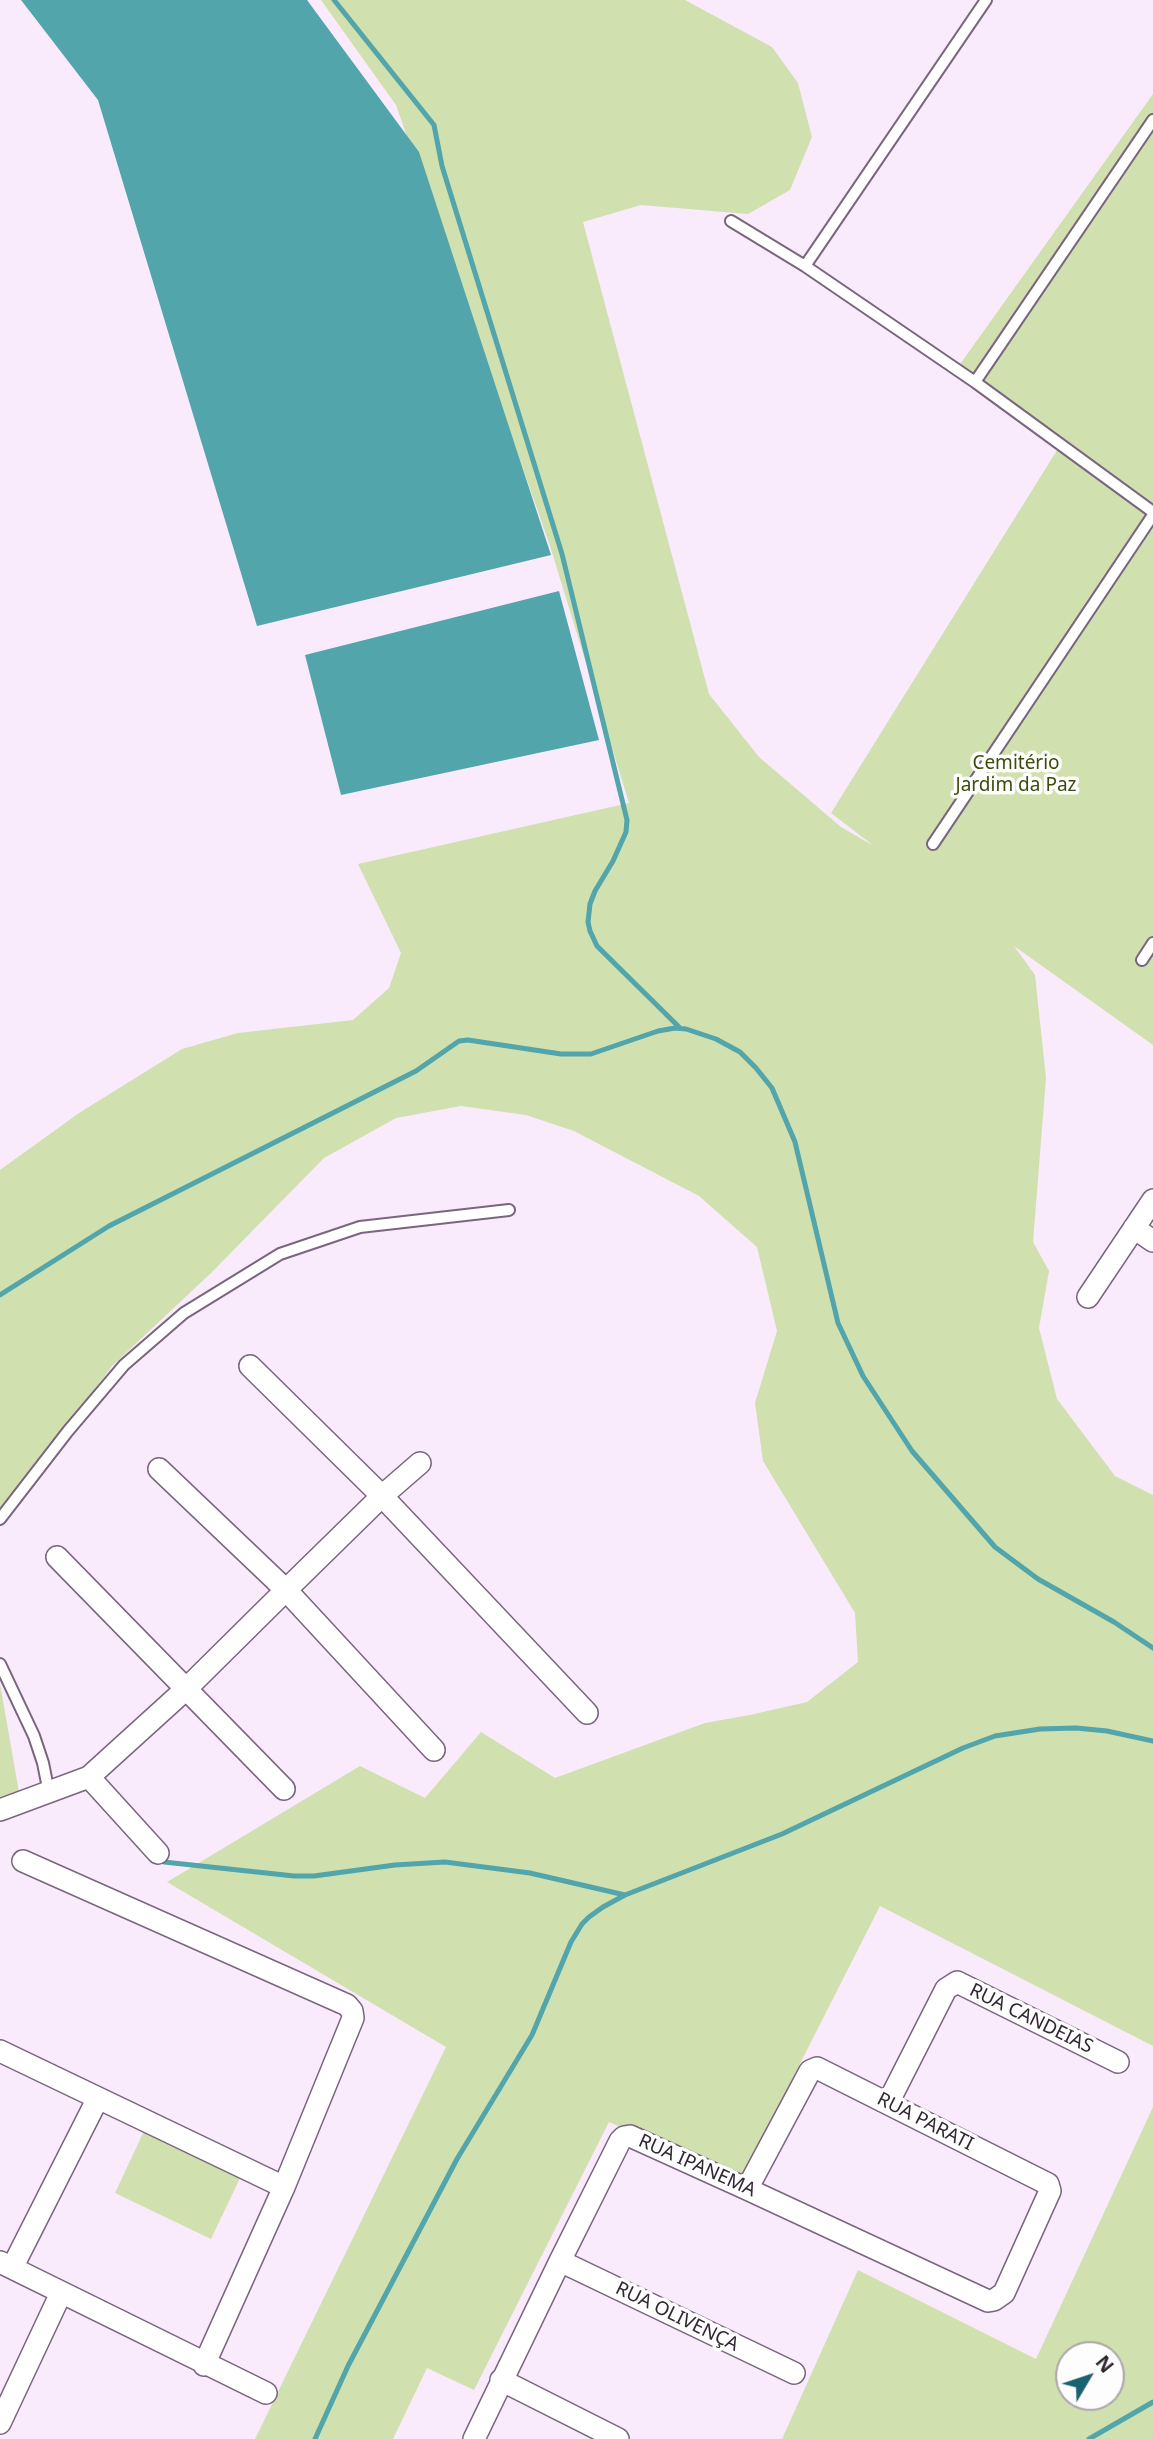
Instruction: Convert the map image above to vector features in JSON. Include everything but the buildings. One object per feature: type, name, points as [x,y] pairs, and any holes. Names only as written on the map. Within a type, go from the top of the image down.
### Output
[{"type":"street","points":[[1088,1297],[1153,1200]]},
{"type":"street","points":[[1134,1228],[1153,1241]]},
{"type":"street","points":[[250,1366],[382,1496],[587,1713]]},
{"type":"street","points":[[0,1810],[89,1777],[186,1689],[382,1496],[420,1463]]},
{"type":"street","points":[[159,1469],[285,1590],[435,1750]]},
{"type":"street","points":[[57,1556],[284,1789]]},
{"type":"street","points":[[89,1777],[158,1853]]},
{"type":"street","points":[[23,1861],[347,2005],[352,2011],[354,2018],[284,2188],[204,2365]]},
{"type":"street","name":"RUA CANDEIAS","points":[[888,2103],[946,1989],[957,1982],[1118,2062]]},
{"type":"street","points":[[0,2051],[284,2188]]},
{"type":"street","name":"RUA PARATI","points":[[747,2189],[813,2068],[817,2068],[1048,2184],[1050,2191],[1000,2297]]},
{"type":"street","points":[[98,2098],[6,2265],[204,2365],[266,2393]]},
{"type":"street","name":"RUA IPANEMA","points":[[474,2439],[620,2141],[625,2137],[629,2136],[747,2189],[988,2301],[1000,2297]]},
{"type":"street","name":"RUA OLIVENÇA","points":[[560,2261],[794,2373]]},
{"type":"street","points":[[0,2423],[61,2293]]},
{"type":"street","points":[[502,2380],[618,2439]]},
{"type":"lane","points":[[805,266],[986,0]]},
{"type":"lane","points":[[975,382],[1153,120]]},
{"type":"lane","points":[[731,221],[805,266],[975,382],[1153,514],[933,844]]},
{"type":"lane","points":[[1142,960],[1153,943]]},
{"type":"lane","points":[[0,1519],[68,1431],[124,1365],[184,1313],[280,1254],[360,1227],[509,1210]]},
{"type":"lane","points":[[0,1664],[34,1736],[49,1793]]},
{"type":"green space","name":"Cemitério Jardim da Paz","points":[[321,0],[685,0],[772,47],[798,83],[812,137],[790,190],[748,214],[641,205],[583,222],[709,694],[759,757],[841,827],[874,846],[831,813],[1059,447],[953,374],[1153,94],[1153,1045],[1014,946],[1035,975],[1046,1078],[1033,1242],[1049,1271],[1039,1328],[1057,1399],[1115,1476],[1153,1495],[1153,2046],[880,1906],[741,2180],[609,2122],[474,2390],[427,2368],[393,2439],[255,2439],[446,2047],[167,1882],[360,1766],[425,1798],[481,1732],[555,1778],[705,1723],[807,1702],[858,1662],[855,1613],[763,1461],[755,1403],[777,1331],[757,1247],[699,1196],[574,1131],[526,1115],[461,1106],[396,1118],[324,1158],[211,1273],[112,1366],[0,1515],[0,1170],[79,1113],[182,1049],[238,1033],[353,1020],[389,988],[401,953],[358,864],[629,803],[550,546],[396,105]]},
{"type":"green space","points":[[0,1684],[19,1792],[0,1798]]},
{"type":"green space","points":[[1153,2107],[1153,2439],[782,2439],[858,2270],[1036,2359]]},
{"type":"green space","points":[[144,2131],[240,2178],[211,2239],[115,2193]]},
{"type":"water","points":[[21,0],[307,0],[419,152],[551,555],[257,626],[98,100]]},
{"type":"water","points":[[559,591],[599,740],[341,795],[305,655]]},
{"type":"waterway","points":[[334,0],[434,125],[442,166],[562,554],[627,820],[626,832],[590,904],[590,931],[597,946],[680,1028]]},
{"type":"waterway","points":[[0,1295],[109,1226],[416,1071],[459,1041],[468,1040],[561,1054],[591,1054],[658,1031],[686,1029],[716,1039],[740,1052],[772,1088],[795,1142],[838,1323],[863,1376],[912,1451],[995,1547],[1038,1579],[1114,1622],[1153,1648]]},
{"type":"waterway","points":[[315,2439],[348,2366],[457,2159],[532,2035],[571,1942],[589,1917],[625,1895],[782,1834],[963,1748],[995,1736],[1040,1729],[1076,1728],[1107,1731],[1153,1741]]},
{"type":"waterway","points":[[164,1862],[294,1876],[445,1862],[530,1873],[625,1895]]},
{"type":"waterway","points":[[1089,2439],[1153,2402]]}]
